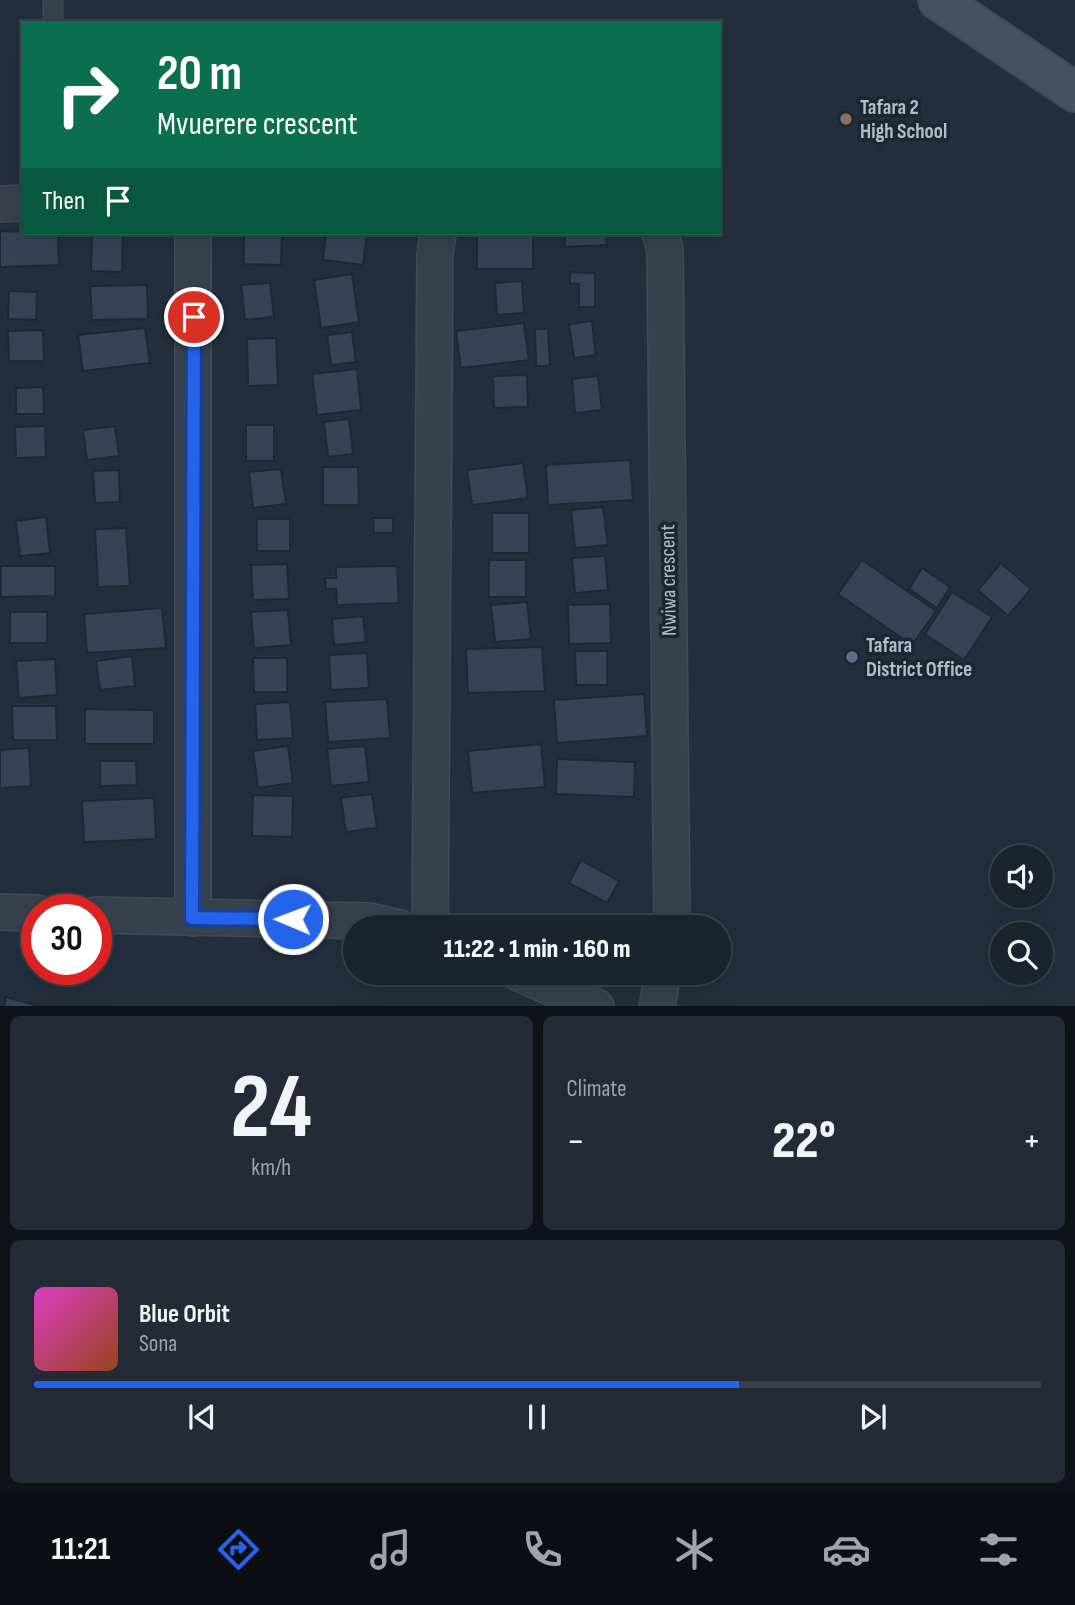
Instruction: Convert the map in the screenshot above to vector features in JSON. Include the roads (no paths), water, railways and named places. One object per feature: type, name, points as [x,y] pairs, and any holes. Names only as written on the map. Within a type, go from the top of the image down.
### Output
[{"type":"street","points":[[938,0],[1075,92]]},
{"type":"street","points":[[0,204],[21,203]]},
{"type":"street","points":[[192,918],[193,235]]},
{"type":"street","points":[[430,915],[435,256],[438,235]]},
{"type":"street","name":"Nwiwa crescent","points":[[661,235],[665,249],[671,915]]},
{"type":"street","points":[[0,912],[21,913]]},
{"type":"street","points":[[112,916],[343,921]]},
{"type":"street","points":[[547,985],[596,1006]]},
{"type":"street","points":[[657,1006],[661,985]]},
{"type":"lane","points":[[52,0],[53,21]]},
{"type":"place","name":"Tafara 2 High School","points":[[846,119]]},
{"type":"place","name":"Tafara District Office","points":[[852,657]]}]
